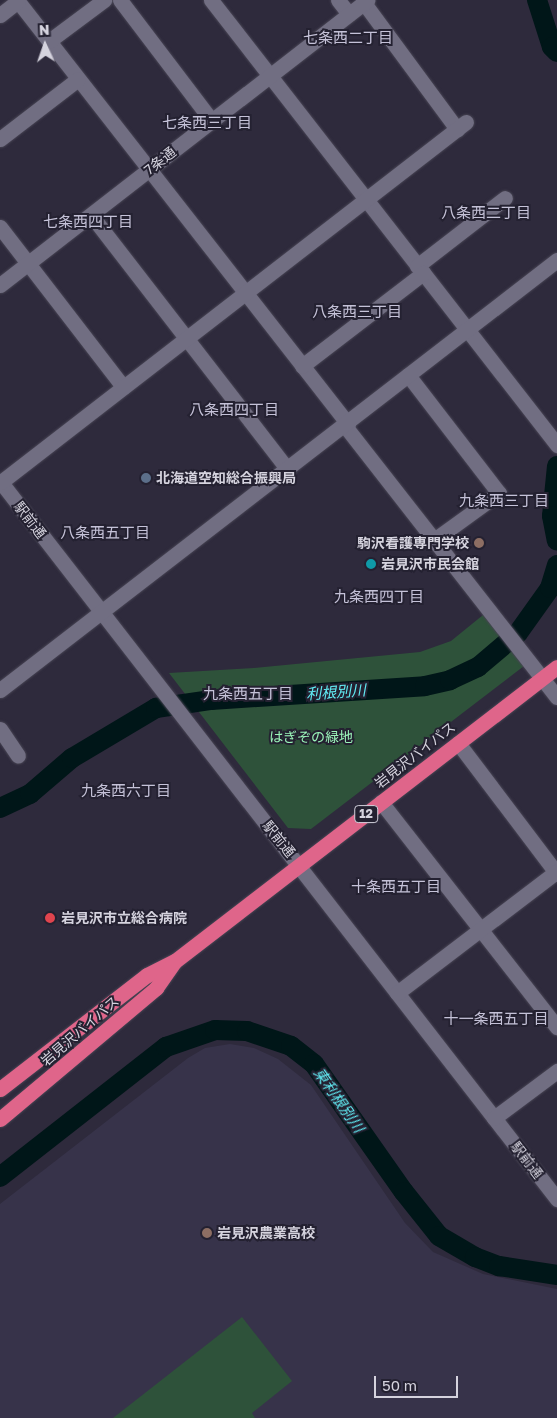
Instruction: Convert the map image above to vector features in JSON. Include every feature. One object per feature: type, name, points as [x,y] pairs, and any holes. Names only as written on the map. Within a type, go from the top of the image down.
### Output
[{"type":"highway","name":"岩見沢バイパス","points":[[0,1089],[147,975],[175,961],[557,666]]},
{"type":"highway","name":"岩見沢バイパス","points":[[0,1119],[156,988],[175,961]]},
{"type":"street","points":[[0,15],[18,0],[557,697]]},
{"type":"street","points":[[49,42],[104,0]]},
{"type":"street","points":[[120,0],[212,121]]},
{"type":"street","points":[[211,0],[557,445]]},
{"type":"street","points":[[338,0],[349,14]]},
{"type":"street","points":[[0,481],[461,126],[365,1]]},
{"type":"street","name":"7条通","points":[[0,284],[365,1]]},
{"type":"street","points":[[0,139],[78,79]]},
{"type":"street","points":[[302,366],[505,198]]},
{"type":"street","points":[[91,215],[288,470]]},
{"type":"street","points":[[0,227],[123,387]]},
{"type":"street","points":[[0,690],[288,470],[557,260]]},
{"type":"street","points":[[408,375],[499,493],[434,540]]},
{"type":"street","name":"駅前通","points":[[0,481],[149,674],[300,864],[397,993],[557,1199]]},
{"type":"street","points":[[0,729],[18,756]]},
{"type":"street","points":[[397,993],[556,872],[458,742]]},
{"type":"street","points":[[381,802],[557,1027]]},
{"type":"street","points":[[494,1118],[557,1071]]},
{"type":"shaded area","name":"岩見沢農業高校","points":[[230,1044],[254,1048],[278,1059],[311,1085],[405,1223],[433,1252],[483,1274],[557,1289],[557,1418],[0,1418],[0,1204],[188,1058],[205,1048]]},
{"type":"green space","name":"はぎぞの緑地","points":[[483,615],[524,666],[311,829],[288,828],[169,673],[254,668],[420,652],[451,641]]},
{"type":"green space","points":[[242,1317],[292,1381],[252,1413],[255,1418],[113,1418]]},
{"type":"waterway","name":"利根別川","points":[[537,0],[552,47],[557,52]]},
{"type":"waterway","name":"利根別川","points":[[557,466],[552,516],[557,541]]},
{"type":"waterway","name":"利根別川","points":[[0,808],[30,794],[72,758],[156,708],[211,700],[425,686],[450,680],[478,667],[518,633],[550,588],[557,565]]},
{"type":"waterway","name":"東利根別川","points":[[0,1177],[166,1047],[215,1030],[247,1031],[291,1046],[314,1064],[404,1192],[439,1236],[475,1257],[499,1266],[557,1275]]},
{"type":"place","name":"北海道空知総合振興局","points":[[146,478]]},
{"type":"place","name":"駒沢看護専門学校","points":[[479,543]]},
{"type":"place","name":"岩見沢市民会館","points":[[371,564]]},
{"type":"place","name":"岩見沢市立総合病院","points":[[50,918]]},
{"type":"place","name":"岩見沢農業高校","points":[[207,1233]]},
{"type":"district","name":"七条西二丁目","points":[[348,38]]},
{"type":"district","name":"七条西三丁目","points":[[207,123]]},
{"type":"district","name":"八条西二丁目","points":[[486,213]]},
{"type":"district","name":"七条西四丁目","points":[[88,222]]},
{"type":"district","name":"八条西三丁目","points":[[357,312]]},
{"type":"district","name":"八条西四丁目","points":[[234,410]]},
{"type":"district","name":"九条西三丁目","points":[[504,501]]},
{"type":"district","name":"八条西五丁目","points":[[105,533]]},
{"type":"district","name":"九条西四丁目","points":[[379,597]]},
{"type":"district","name":"九条西五丁目","points":[[248,694]]},
{"type":"district","name":"九条西六丁目","points":[[126,791]]},
{"type":"district","name":"十条西五丁目","points":[[396,887]]},
{"type":"district","name":"十一条西五丁目","points":[[496,1019]]}]
